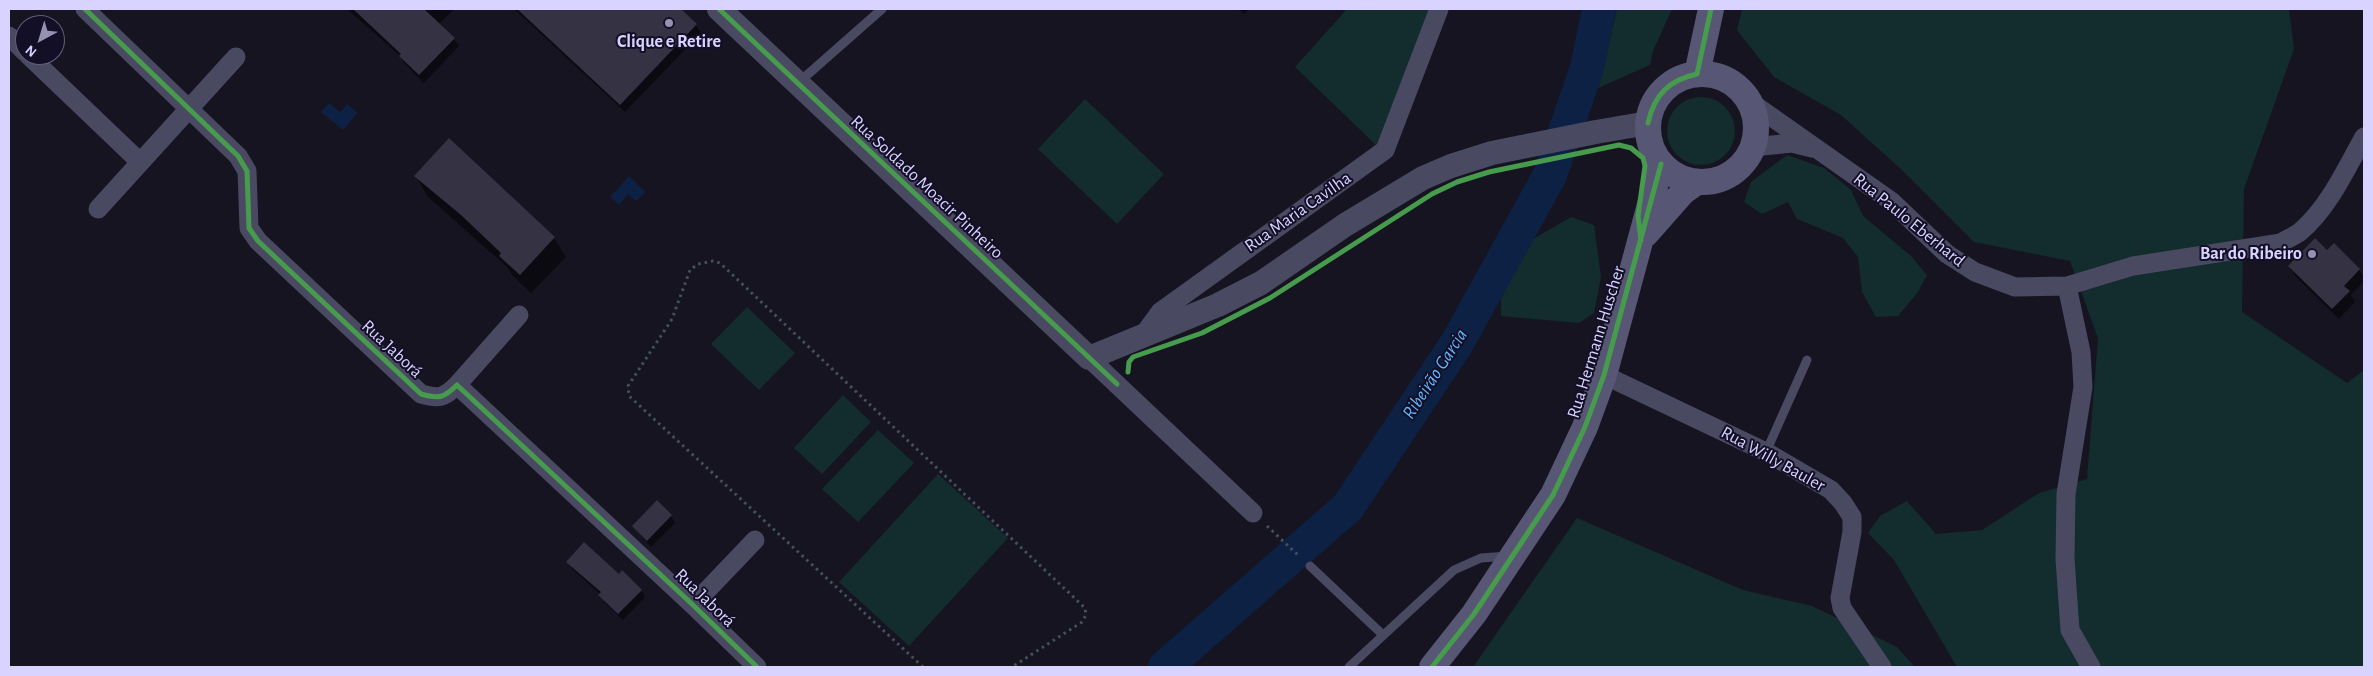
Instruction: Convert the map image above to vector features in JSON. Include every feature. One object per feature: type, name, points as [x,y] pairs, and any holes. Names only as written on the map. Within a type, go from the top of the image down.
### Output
[{"type":"main road","points":[[1697,74],[1711,9]]},
{"type":"main road","points":[[1708,74],[1727,80],[1743,92],[1749,101],[1756,123],[1753,147],[1740,167],[1727,176],[1712,182],[1697,182],[1677,176],[1661,164],[1650,145],[1648,123],[1651,108],[1658,95],[1669,84],[1682,77],[1708,74]]},
{"type":"main road","name":"Rua Hermann Huscher","points":[[1432,667],[1474,614],[1553,495],[1585,427],[1604,375],[1661,164]]},
{"type":"main road","name":"Rua Hermann Huscher","points":[[1641,240],[1679,196],[1697,182]]},
{"type":"street","name":"Rua Jaborá","points":[[85,9],[238,156],[248,171],[249,228],[258,241],[421,394],[435,398],[447,395],[457,385],[694,605],[757,667]]},
{"type":"street","name":"Rua Soldado Moacir Pinheiro","points":[[719,9],[1253,512]]},
{"type":"street","name":"Rua Maria Cavilha","points":[[1144,334],[1160,312],[1385,150],[1439,9]]},
{"type":"street","points":[[98,209],[236,57]]},
{"type":"street","points":[[38,65],[140,162]]},
{"type":"street","name":"Rua Paulo Eberhard","points":[[1749,101],[1891,202],[1946,254],[1975,272],[2015,287],[2067,286],[2133,266],[2281,243],[2300,231],[2314,217],[2337,186],[2364,137]]},
{"type":"street","points":[[1089,358],[1218,305],[1261,284],[1345,225],[1424,178],[1451,166],[1492,153],[1648,123]]},
{"type":"street","name":"Rua Paulo Eberhard","points":[[1753,147],[1792,143],[1818,150]]},
{"type":"street","points":[[2067,286],[2081,352],[2083,387],[2066,494],[2065,559],[2070,630],[2091,667]]},
{"type":"street","points":[[457,385],[519,315]]},
{"type":"street","name":"Rua Willy Bauler","points":[[1604,375],[1766,452],[1831,490],[1852,517],[1852,532],[1840,598],[1842,608],[1882,667]]},
{"type":"street","points":[[694,605],[755,540]]},
{"type":"lane","points":[[798,84],[882,9]]},
{"type":"lane","points":[[1766,452],[1807,360]]},
{"type":"lane","points":[[1349,667],[1454,570],[1481,558],[1514,555]]},
{"type":"lane","points":[[1310,566],[1383,635]]},
{"type":"path","points":[[923,667],[629,396],[628,386],[672,319],[690,270],[698,264],[713,261],[720,263],[1086,608],[1086,615],[1082,622],[1012,667]]},
{"type":"path","points":[[1253,512],[1310,566]]},
{"type":"green space","points":[[1347,9],[1432,9],[1380,149],[1295,67]]},
{"type":"green space","points":[[1617,9],[1672,9],[1653,51],[1650,65],[1598,88]]},
{"type":"green space","points":[[1742,9],[2289,9],[2294,49],[2244,189],[2242,312],[2347,383],[2364,370],[2364,667],[1957,667],[1894,560],[1868,533],[1880,516],[1907,501],[1936,534],[1982,530],[2039,493],[2087,479],[2098,338],[2070,261],[1974,242],[1903,171],[1841,115],[1774,77],[1737,30]]},
{"type":"green space","points":[[1701,97],[1714,100],[1725,107],[1732,118],[1735,131],[1732,144],[1725,155],[1714,162],[1701,165],[1688,162],[1677,155],[1670,144],[1667,131],[1670,118],[1677,107],[1688,100]]},
{"type":"green space","points":[[1085,99],[1164,174],[1117,224],[1038,149]]},
{"type":"green space","points":[[1787,155],[1824,168],[1851,190],[1863,216],[1911,256],[1927,275],[1918,292],[1898,316],[1876,317],[1862,292],[1858,257],[1843,238],[1797,219],[1788,202],[1762,214],[1744,202],[1751,182]]},
{"type":"green space","points":[[1571,217],[1594,225],[1601,277],[1594,313],[1579,323],[1501,316],[1501,295],[1528,242]]},
{"type":"green space","points":[[747,307],[795,353],[759,390],[711,344]]},
{"type":"green space","points":[[843,395],[871,422],[822,474],[794,448]]},
{"type":"green space","points":[[878,430],[914,463],[858,522],[822,489]]},
{"type":"green space","points":[[938,474],[1008,538],[909,646],[839,582]]},
{"type":"green space","points":[[1577,518],[1743,590],[1812,606],[1897,647],[1915,667],[1473,667]]},
{"type":"water","points":[[329,103],[340,112],[347,104],[357,113],[343,130],[321,112]]},
{"type":"water","points":[[629,176],[645,192],[636,201],[628,194],[619,205],[610,197]]},
{"type":"building","points":[[353,9],[424,9],[455,38],[419,75],[399,56],[401,54]]},
{"type":"building","points":[[517,9],[681,9],[697,24],[620,105]]},
{"type":"building","points":[[449,138],[555,237],[520,275],[499,256],[501,253],[461,215],[414,176]]},
{"type":"building","points":[[2315,238],[2327,250],[2334,243],[2360,269],[2344,286],[2350,291],[2332,309],[2288,266]]},
{"type":"building","points":[[657,500],[672,515],[647,541],[632,526]]},
{"type":"building","points":[[584,542],[619,574],[622,570],[642,590],[618,614],[598,595],[601,592],[566,562]]},
{"type":"waterway","name":"Ribeirão Garcia","points":[[1165,667],[1348,507],[1457,343],[1550,175],[1587,68],[1599,9]]},
{"type":"cycle path","points":[[85,9],[238,156],[247,171],[249,228],[258,241],[421,394],[437,397],[445,395],[457,385],[757,667]]},
{"type":"cycle path","points":[[719,9],[1117,384]]},
{"type":"cycle path","points":[[1648,123],[1654,104],[1664,90],[1678,80],[1697,74],[1711,9]]},
{"type":"cycle path","points":[[1128,372],[1129,362],[1133,357],[1202,333],[1270,298],[1432,194],[1457,182],[1489,172],[1619,145],[1631,148],[1643,158],[1645,166],[1638,216],[1641,240]]},
{"type":"cycle path","points":[[1432,667],[1474,614],[1553,495],[1585,427],[1604,375],[1661,164]]},
{"type":"place","name":"Clique e Retire","points":[[669,23]]},
{"type":"place","name":"Bar do Ribeiro","points":[[2312,254]]}]
